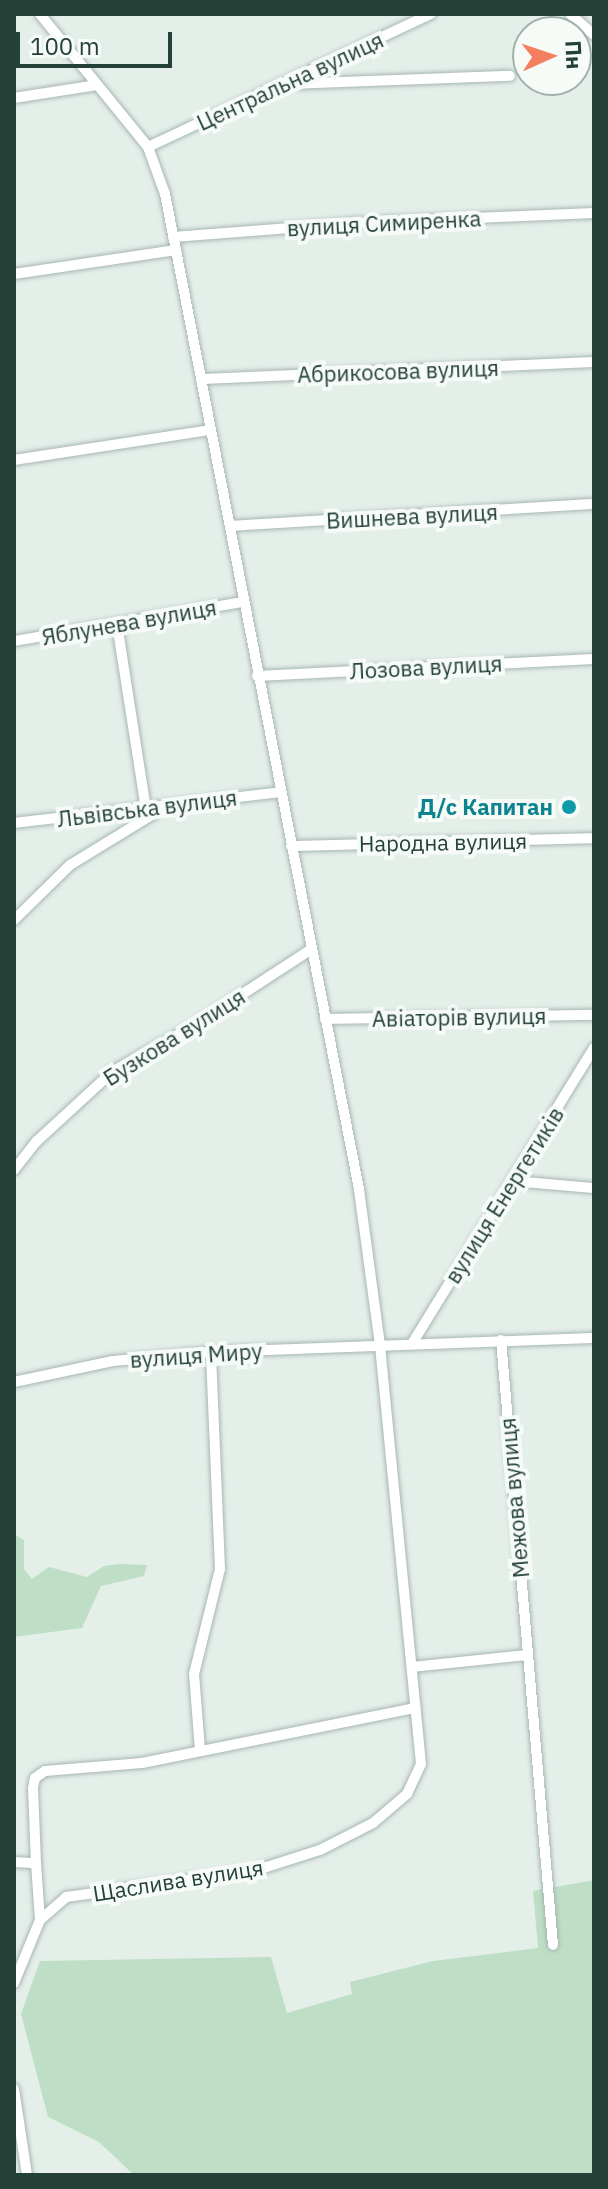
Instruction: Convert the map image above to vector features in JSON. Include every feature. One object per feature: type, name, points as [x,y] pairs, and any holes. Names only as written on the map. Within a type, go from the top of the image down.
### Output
[{"type":"street","name":"Щаслива вулиця","points":[[40,14],[148,147],[165,194],[359,1189],[380,1345],[421,1764],[407,1794],[373,1823],[320,1850],[254,1871],[66,1897],[40,1920]]},
{"type":"street","name":"Центральна вулиця","points":[[148,147],[431,14]]},
{"type":"street","points":[[570,14],[594,35]]},
{"type":"street","points":[[284,84],[510,76]]},
{"type":"street","points":[[14,98],[97,85]]},
{"type":"street","name":"вулиця Симиренка","points":[[173,237],[355,223],[594,213]]},
{"type":"street","points":[[14,274],[176,250]]},
{"type":"street","name":"Абрикосова вулиця","points":[[202,379],[594,362]]},
{"type":"street","points":[[14,460],[211,430]]},
{"type":"street","name":"Вишнева вулиця","points":[[230,526],[594,504]]},
{"type":"street","name":"Яблунева вулиця","points":[[14,641],[243,602]]},
{"type":"street","points":[[117,624],[146,810]]},
{"type":"street","name":"Лозова вулиця","points":[[257,676],[594,659]]},
{"type":"street","name":"Львівська вулиця","points":[[14,823],[161,809],[280,792]]},
{"type":"street","points":[[14,920],[70,865],[161,809]]},
{"type":"street","name":"Народна вулиця","points":[[291,846],[594,838]]},
{"type":"street","name":"Бузкова вулиця","points":[[14,1170],[46,1131],[112,1072],[195,1025],[310,950]]},
{"type":"street","name":"Авіаторів вулиця","points":[[325,1019],[594,1015]]},
{"type":"street","name":"вулиця Енергетиків","points":[[413,1342],[594,1048]]},
{"type":"street","points":[[512,1181],[594,1188]]},
{"type":"street","points":[[380,1345],[594,1338]]},
{"type":"street","name":"Межова вулиця","points":[[501,1340],[553,1945]]},
{"type":"street","name":"вулиця Миру","points":[[14,1382],[113,1361],[211,1352],[380,1345]]},
{"type":"street","points":[[200,1750],[194,1674],[220,1569],[211,1352]]},
{"type":"street","points":[[412,1667],[526,1655]]},
{"type":"street","points":[[14,1983],[40,1920],[33,1788],[35,1778],[45,1771],[142,1763],[416,1708]]},
{"type":"street","points":[[14,1862],[36,1863]]},
{"type":"street","points":[[14,2089],[27,2175]]},
{"type":"green space","points":[[14,1534],[24,1540],[24,1569],[32,1579],[49,1567],[87,1577],[104,1566],[120,1564],[147,1565],[144,1576],[101,1586],[82,1628],[14,1637]]},
{"type":"green space","points":[[594,1880],[594,2175],[134,2175],[99,2142],[48,2117],[21,2014],[40,1961],[271,1957],[287,2013],[352,1994],[350,1982],[433,1961],[538,1948],[533,1891]]},
{"type":"place","name":"Д/с Капитан","points":[[569,807]]}]
